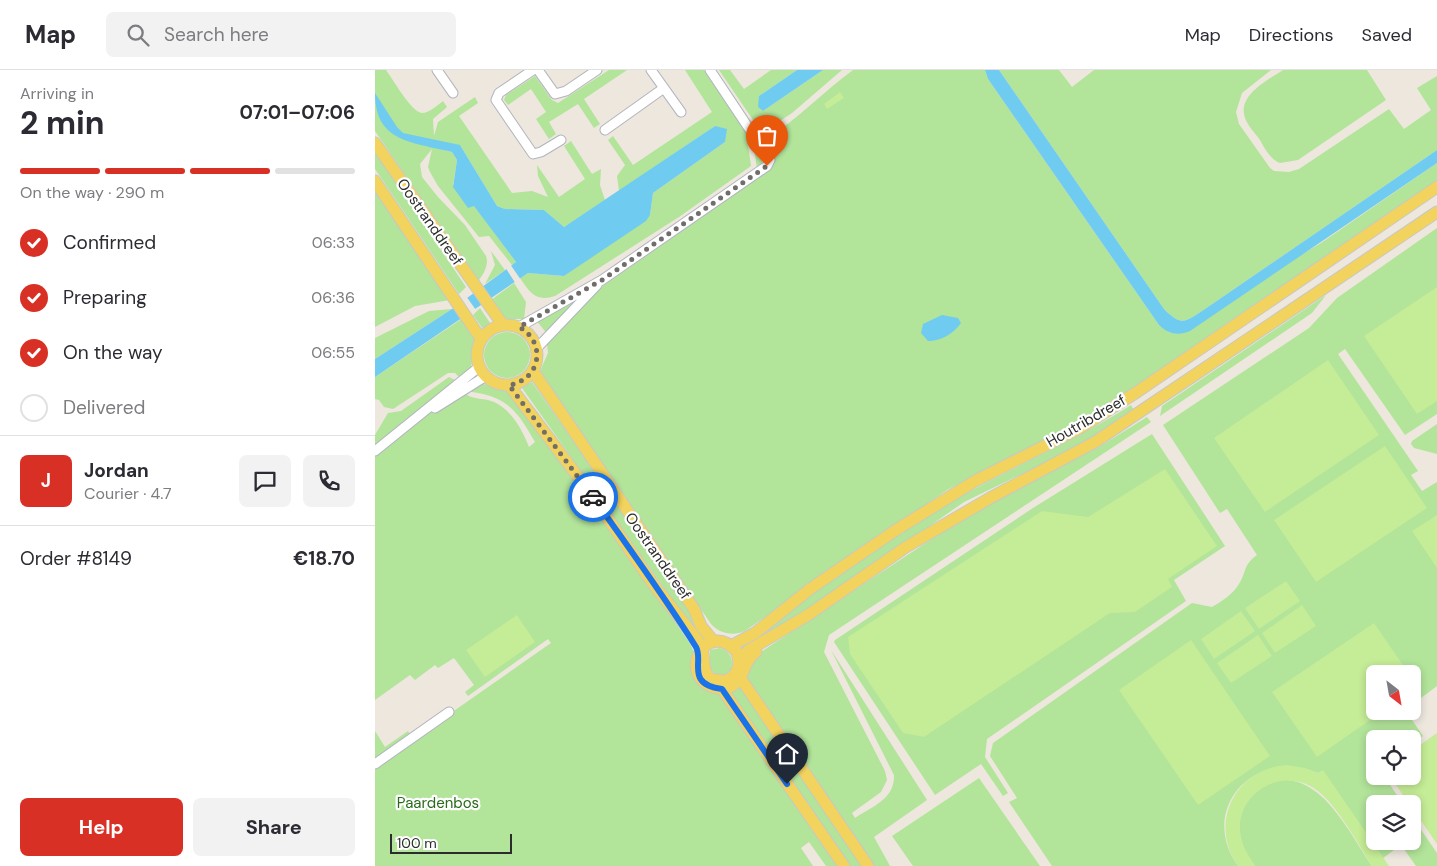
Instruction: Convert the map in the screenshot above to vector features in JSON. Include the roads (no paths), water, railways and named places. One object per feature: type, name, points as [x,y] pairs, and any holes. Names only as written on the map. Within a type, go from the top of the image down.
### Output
[{"type":"main road","name":"Oostranddreef","points":[[375,142],[503,325]]},
{"type":"main road","name":"Oostranddreef","points":[[375,181],[481,340]]},
{"type":"main road","name":"Houtribdreef","points":[[731,646],[746,640],[763,625],[896,530],[975,481],[1080,428],[1137,392],[1437,187]]},
{"type":"main road","name":"Houtribdreef","points":[[740,669],[749,650],[771,638],[906,548],[990,498],[1095,442],[1437,212]]},
{"type":"main road","points":[[503,325],[519,327],[531,335],[537,348],[537,364],[523,381],[509,385],[499,384],[483,371],[477,353],[481,340],[490,330],[503,325]]},
{"type":"main road","name":"Oostranddreef","points":[[533,371],[694,609],[701,626],[714,642]]},
{"type":"main road","name":"Oostranddreef","points":[[509,385],[591,494],[701,651]]},
{"type":"main road","points":[[694,609],[712,631],[728,637],[737,638],[763,625]]},
{"type":"main road","points":[[740,669],[733,685],[722,689],[709,685],[701,678],[697,669],[701,651],[714,642],[722,642],[731,646],[740,669],[868,866]]},
{"type":"main road","points":[[701,651],[703,667],[710,679],[725,682],[740,669]]},
{"type":"main road","points":[[722,689],[844,866]]},
{"type":"street","points":[[437,70],[453,93]]},
{"type":"street","points":[[533,70],[499,93],[496,100],[533,154],[541,152],[561,140]]},
{"type":"street","points":[[538,70],[555,94],[566,90],[597,70]]},
{"type":"street","points":[[651,70],[681,112]]},
{"type":"street","points":[[519,327],[602,280],[767,166],[770,160],[710,70]]},
{"type":"street","points":[[605,130],[664,88]]},
{"type":"street","points":[[537,348],[602,280]]},
{"type":"street","points":[[375,451],[419,415],[437,407],[483,371]]},
{"type":"street","points":[[375,764],[449,712]]},
{"type":"water","points":[[797,70],[823,70],[763,111],[758,107],[759,96]]},
{"type":"water","points":[[985,70],[999,70],[1164,309],[1175,318],[1184,321],[1205,309],[1437,150],[1437,163],[1190,331],[1173,333],[1159,325],[988,79]]},
{"type":"water","points":[[375,93],[403,133],[460,145],[497,206],[505,209],[544,210],[564,227],[715,126],[727,129],[725,142],[653,193],[650,215],[646,221],[564,276],[528,273],[375,377],[375,359],[452,309],[516,262],[474,206],[468,208],[453,187],[457,160],[452,152],[410,142],[399,138],[389,131],[382,122],[377,109]]},
{"type":"water","points":[[942,315],[958,318],[961,323],[946,336],[938,340],[928,341],[921,333],[923,324]]},
{"type":"park label","name":"Paardenbos","points":[[438,803]]}]
